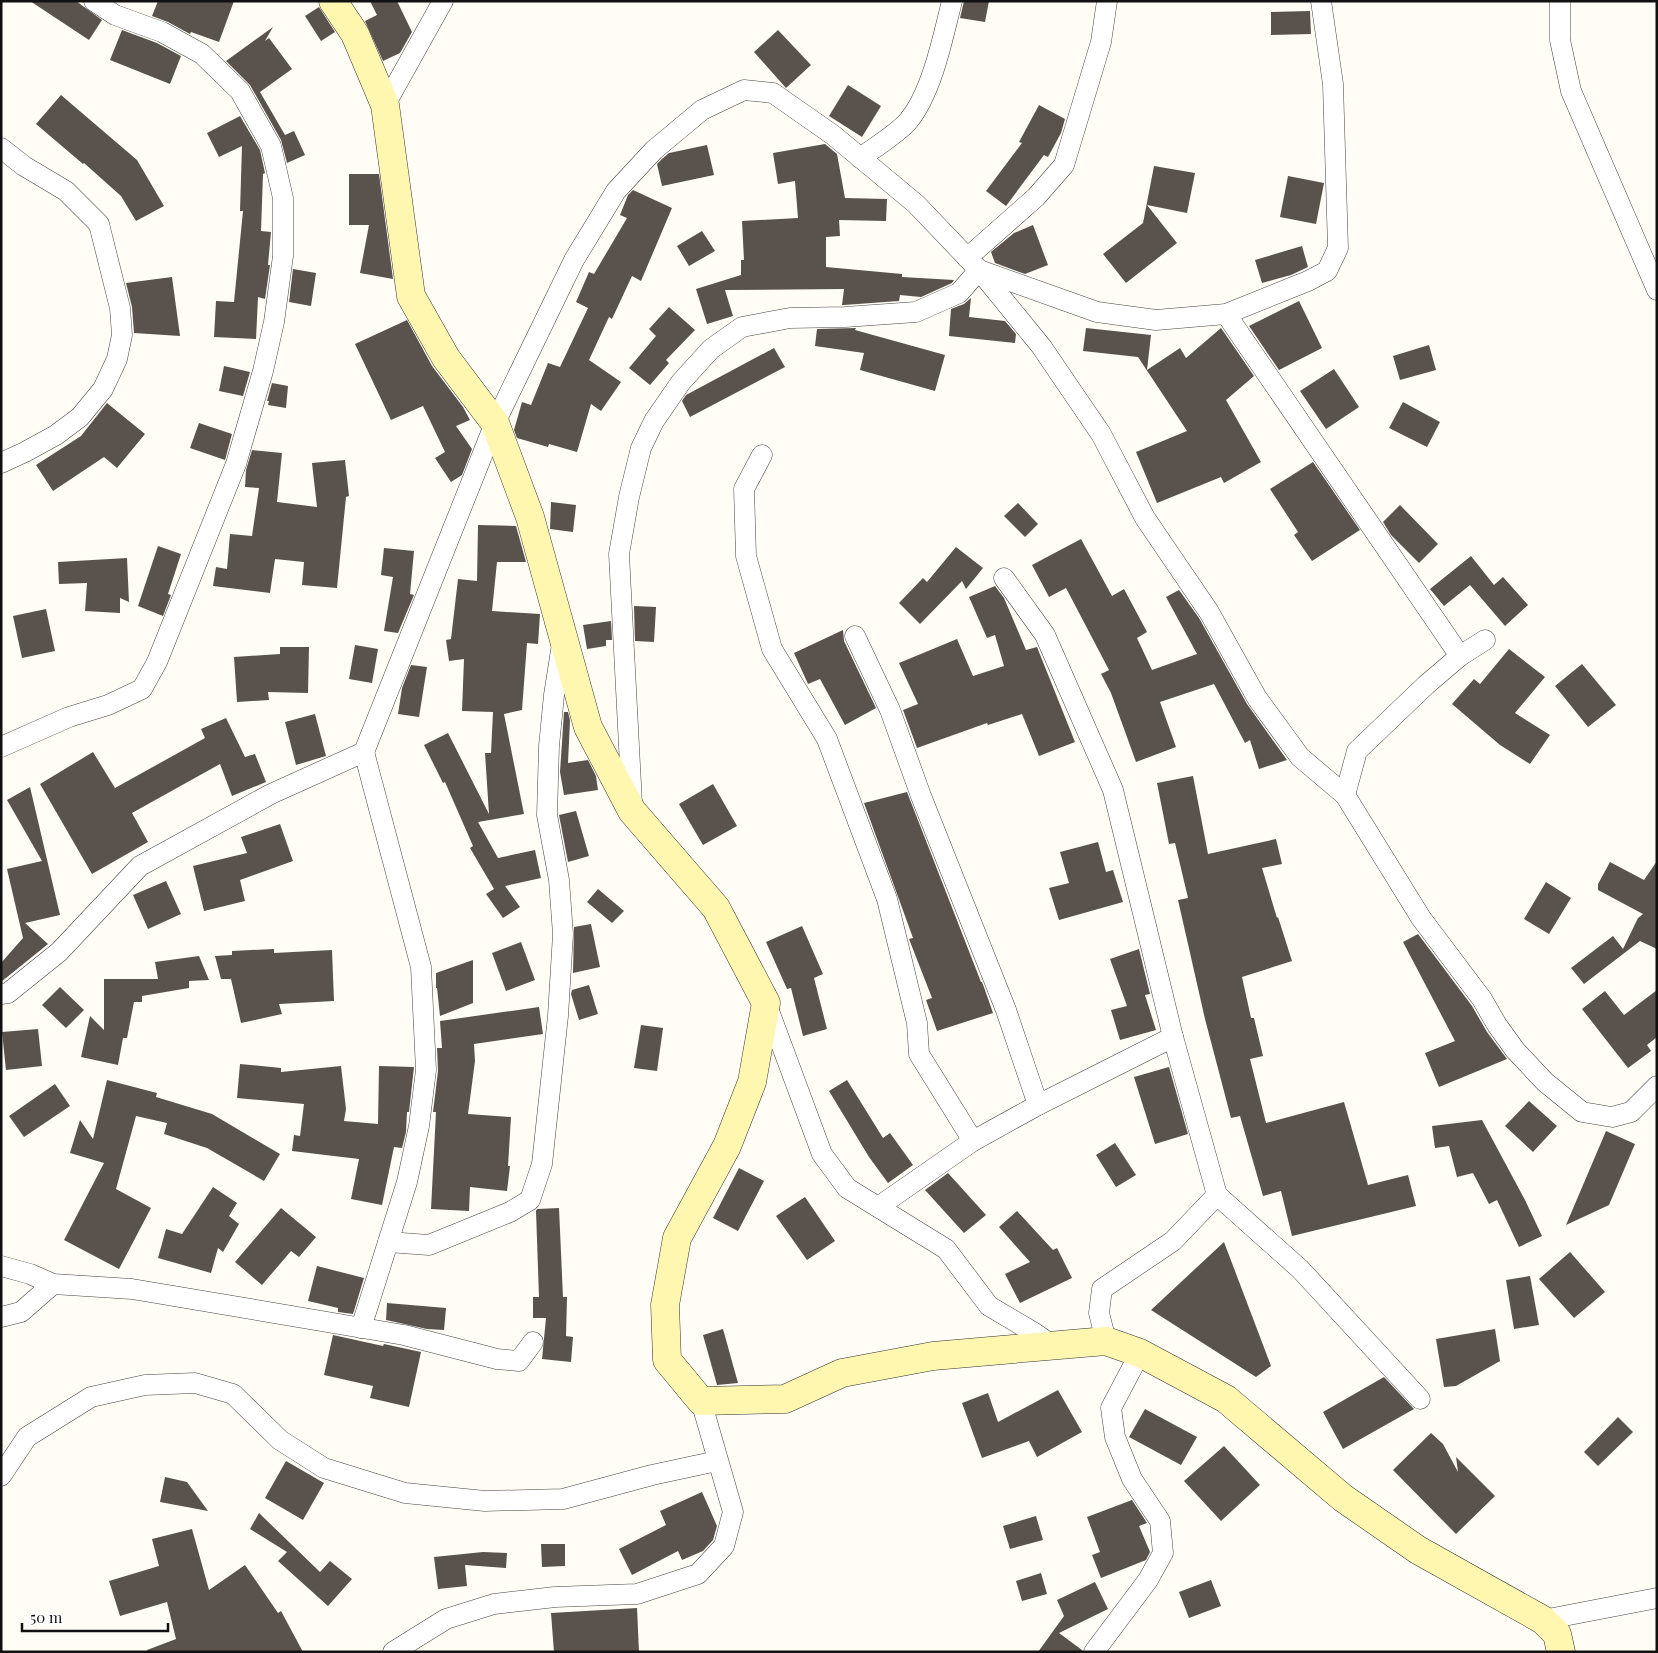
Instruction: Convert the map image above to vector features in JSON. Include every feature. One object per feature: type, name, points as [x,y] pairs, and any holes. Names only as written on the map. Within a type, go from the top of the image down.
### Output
[{"type":"main road","points":[[333,1],[355,34],[385,105],[411,296],[446,358],[495,423],[530,517],[588,727],[632,811],[716,908],[766,1002],[752,1082],[727,1146],[677,1238],[665,1305],[667,1360],[702,1402],[785,1399],[842,1373],[934,1356],[1106,1341],[1140,1353],[1226,1399],[1343,1498],[1418,1550],[1543,1620],[1557,1634],[1560,1652]]},
{"type":"street","points":[[1,746],[69,717],[108,705],[142,689],[157,662],[236,464],[263,371],[274,322],[283,256],[283,198],[271,146],[240,91],[202,54],[162,32],[115,15],[94,1]]},
{"type":"street","points":[[385,105],[443,1]]},
{"type":"street","points":[[860,158],[908,122],[922,101],[940,50],[952,1]]},
{"type":"street","points":[[632,811],[620,554],[629,497],[640,448],[654,421],[681,382],[711,349],[742,327],[790,318],[845,317],[916,312],[959,293],[973,264],[1064,165],[1100,42],[1107,1]]},
{"type":"street","points":[[973,264],[1097,312],[1156,320],[1226,314],[1308,281],[1326,271],[1338,248],[1333,84],[1321,1]]},
{"type":"street","points":[[1560,1],[1560,40],[1571,91],[1657,290]]},
{"type":"street","points":[[361,1328],[407,1182],[419,1126],[426,1070],[421,967],[364,752],[495,423],[574,260],[616,191],[654,150],[702,110],[744,90],[773,92],[833,135],[916,204],[973,264],[1041,346],[1101,434],[1145,518],[1209,612],[1257,698],[1300,757],[1345,794],[1421,918],[1482,998],[1497,1025],[1515,1050],[1545,1082],[1582,1112],[1612,1117],[1631,1112],[1657,1086]]},
{"type":"street","points":[[1,148],[24,166],[66,191],[98,224],[118,298],[122,335],[117,359],[103,389],[80,417],[56,435],[1,463]]},
{"type":"street","points":[[1226,314],[1460,656]]},
{"type":"street","points":[[762,455],[744,489],[746,556],[772,649],[826,738],[887,899],[918,1024],[918,1054],[973,1141]]},
{"type":"street","points":[[1004,578],[1045,635],[1113,790],[1173,1038],[1217,1195],[1300,1269],[1420,1399]]},
{"type":"street","points":[[854,636],[890,710],[921,796],[1006,1010],[1038,1105]]},
{"type":"street","points":[[388,1242],[429,1245],[510,1212],[530,1200],[542,1164],[558,1016],[563,934],[559,880],[547,815],[549,746],[554,694],[563,640]]},
{"type":"street","points":[[1345,794],[1357,751],[1418,691],[1460,656],[1485,640]]},
{"type":"street","points":[[1,994],[8,993],[59,952],[140,866],[271,794],[364,752]]},
{"type":"street","points":[[766,1002],[822,1154],[847,1188],[946,1249],[989,1306],[1052,1345]]},
{"type":"street","points":[[878,1207],[973,1141],[1038,1105],[1173,1038]]},
{"type":"street","points":[[1106,1341],[1099,1313],[1102,1289],[1173,1241],[1217,1195]]},
{"type":"street","points":[[1,1266],[30,1274],[53,1284],[132,1289],[404,1335],[497,1359],[519,1361],[533,1342]]},
{"type":"street","points":[[1,1318],[22,1312],[53,1284]]},
{"type":"street","points":[[1094,1652],[1148,1580],[1163,1553],[1160,1521],[1132,1480],[1115,1437],[1111,1408],[1140,1353]]},
{"type":"street","points":[[1,1476],[27,1437],[91,1397],[145,1385],[195,1384],[233,1394],[280,1440],[324,1468],[405,1493],[485,1500],[563,1499],[652,1475],[717,1461]]},
{"type":"street","points":[[394,1652],[446,1619],[494,1604],[555,1597],[638,1594],[698,1574],[724,1546],[733,1512],[717,1461],[702,1402]]},
{"type":"street","points":[[1543,1620],[1657,1598]]},
{"type":"building","points":[[30,1],[76,1],[102,20],[89,40]]},
{"type":"building","points":[[158,1],[234,1],[219,42],[191,32],[190,34],[152,16]]},
{"type":"building","points":[[370,1],[397,1],[412,32],[400,53],[383,61],[365,21],[377,15]]},
{"type":"building","points":[[964,1],[989,1],[985,22],[960,18]]},
{"type":"building","points":[[319,7],[335,32],[321,41],[305,16]]},
{"type":"building","points":[[1310,11],[1311,34],[1271,35],[1271,12]]},
{"type":"building","points":[[273,27],[265,41],[269,38],[292,69],[260,92],[285,135],[294,131],[305,155],[287,163],[281,140],[250,85],[226,61]]},
{"type":"building","points":[[122,30],[157,43],[181,56],[170,84],[110,60]]},
{"type":"building","points":[[778,30],[811,65],[786,88],[754,52]]},
{"type":"building","points":[[848,85],[881,106],[862,137],[829,116]]},
{"type":"building","points":[[61,95],[137,160],[164,206],[136,221],[121,196],[36,124]]},
{"type":"building","points":[[1039,105],[1065,119],[1061,133],[1048,157],[1044,155],[1006,206],[986,191],[1022,143],[1019,142]]},
{"type":"building","points":[[240,116],[260,150],[265,173],[263,174],[261,231],[271,232],[268,265],[270,265],[265,299],[258,297],[256,339],[214,337],[216,301],[234,302],[243,211],[240,211],[242,146],[219,157],[207,133]]},
{"type":"building","points":[[825,144],[837,154],[845,198],[887,199],[886,221],[839,220],[840,236],[826,237],[826,267],[902,274],[902,277],[954,280],[952,283],[921,297],[900,295],[899,301],[844,305],[842,305],[844,289],[725,290],[733,316],[707,324],[696,289],[741,275],[741,260],[744,260],[742,221],[798,218],[795,181],[778,184],[773,153]]},
{"type":"building","points":[[707,145],[714,175],[662,186],[657,164],[662,159],[669,153]]},
{"type":"building","points":[[1154,166],[1195,173],[1187,213],[1147,205],[1177,243],[1126,283],[1103,254],[1143,223]]},
{"type":"building","points":[[349,174],[379,174],[393,279],[360,273],[369,225],[349,225]]},
{"type":"building","points":[[1288,176],[1324,183],[1316,224],[1280,217]]},
{"type":"building","points":[[633,190],[672,208],[641,281],[632,276],[612,319],[609,317],[589,360],[621,382],[601,411],[591,404],[577,452],[549,444],[548,447],[517,438],[514,430],[522,402],[531,405],[548,363],[560,367],[588,308],[576,302],[589,272],[594,274],[627,218],[620,215],[628,195]]},
{"type":"building","points":[[1033,225],[1048,265],[1025,274],[995,263],[991,252],[1014,233]]},
{"type":"building","points":[[702,231],[715,251],[689,266],[677,246]]},
{"type":"building","points":[[1302,246],[1308,267],[1291,275],[1262,283],[1255,260]]},
{"type":"building","points":[[293,269],[316,273],[311,306],[289,302]]},
{"type":"building","points":[[172,277],[180,336],[134,333],[132,307],[126,283]]},
{"type":"building","points":[[971,298],[969,317],[1005,321],[1016,334],[1015,343],[949,336],[951,309],[964,304]]},
{"type":"building","points":[[1299,301],[1322,348],[1279,370],[1249,326]]},
{"type":"building","points":[[669,307],[695,330],[666,360],[669,363],[650,385],[629,368],[656,336],[649,329]]},
{"type":"building","points":[[407,320],[432,366],[463,407],[470,420],[456,426],[472,449],[462,475],[451,482],[435,458],[445,452],[423,406],[391,420],[355,344]]},
{"type":"building","points":[[856,328],[855,330],[945,355],[935,391],[860,370],[864,353],[815,346],[817,329]]},
{"type":"building","points":[[1086,328],[1151,335],[1147,370],[1180,348],[1186,358],[1221,328],[1254,376],[1226,400],[1261,462],[1224,483],[1221,477],[1157,503],[1136,452],[1187,431],[1138,357],[1083,351]]},
{"type":"building","points":[[1429,345],[1436,370],[1400,380],[1393,356]]},
{"type":"building","points":[[774,348],[785,367],[690,417],[682,401],[686,395]]},
{"type":"building","points":[[224,366],[250,372],[243,396],[219,391]]},
{"type":"building","points":[[1334,369],[1359,407],[1326,429],[1300,391]]},
{"type":"building","points":[[272,383],[288,386],[286,408],[268,405],[269,401],[267,401]]},
{"type":"building","points":[[1403,402],[1440,422],[1427,447],[1389,428]]},
{"type":"building","points":[[107,403],[145,434],[117,468],[104,457],[53,491],[36,465],[81,436]]},
{"type":"building","points":[[199,423],[232,434],[225,460],[190,448]]},
{"type":"building","points":[[252,450],[282,453],[277,502],[317,507],[312,463],[345,460],[349,496],[346,497],[337,588],[302,585],[304,562],[275,559],[270,593],[213,586],[216,567],[227,569],[230,534],[252,536],[259,488],[245,487],[246,470]]},
{"type":"building","points":[[1313,462],[1360,530],[1312,561],[1294,535],[1298,532],[1270,489]]},
{"type":"building","points":[[551,502],[576,505],[573,532],[550,529]]},
{"type":"building","points":[[1018,503],[1038,524],[1025,537],[1004,516]]},
{"type":"building","points":[[1400,505],[1438,544],[1419,563],[1391,535],[1383,522]]},
{"type":"building","points":[[478,525],[516,526],[526,562],[497,562],[492,611],[540,614],[538,644],[527,643],[522,710],[504,714],[524,814],[478,822],[498,858],[535,850],[541,878],[505,886],[520,907],[503,918],[486,894],[494,889],[470,848],[473,846],[445,782],[443,783],[424,745],[448,733],[489,814],[485,753],[491,753],[493,712],[462,711],[464,659],[449,661],[446,640],[451,639],[458,579],[477,581]]},
{"type":"building","points":[[1081,539],[1112,596],[1124,589],[1147,632],[1137,638],[1152,670],[1197,654],[1166,597],[1179,590],[1199,618],[1247,704],[1287,760],[1259,769],[1250,740],[1245,743],[1214,684],[1160,702],[1176,747],[1136,762],[1111,693],[1101,674],[1109,670],[1066,588],[1049,597],[1032,565]]},
{"type":"building","points":[[158,546],[181,554],[168,594],[171,595],[163,616],[138,606]]},
{"type":"building","points":[[956,547],[983,568],[966,589],[962,581],[920,624],[899,603],[923,578],[927,582]]},
{"type":"building","points":[[384,548],[414,551],[410,594],[414,595],[398,633],[384,631],[393,577],[381,575]]},
{"type":"building","points":[[1471,556],[1494,585],[1503,577],[1528,605],[1505,626],[1470,585],[1444,606],[1430,589]]},
{"type":"building","points":[[127,558],[129,602],[120,598],[120,613],[85,611],[87,583],[59,584],[58,562]]},
{"type":"building","points":[[995,586],[1004,598],[1026,650],[1037,647],[1075,742],[1039,756],[1022,714],[988,725],[987,723],[917,748],[903,710],[918,704],[899,663],[957,639],[973,676],[1004,666],[995,635],[987,638],[969,597]]},
{"type":"building","points":[[634,606],[656,607],[654,642],[635,641]]},
{"type":"building","points":[[46,609],[55,651],[22,658],[13,616]]},
{"type":"building","points":[[611,621],[612,640],[606,640],[606,646],[587,649],[583,625]]},
{"type":"building","points":[[843,630],[844,641],[876,708],[845,725],[820,679],[808,684],[794,653]]},
{"type":"building","points":[[355,645],[378,649],[372,683],[349,679]]},
{"type":"building","points":[[280,647],[309,647],[308,693],[268,692],[269,700],[237,702],[234,657],[280,654]]},
{"type":"building","points":[[1509,649],[1545,677],[1515,713],[1550,735],[1530,764],[1500,745],[1452,704],[1474,679],[1480,684]]},
{"type":"building","points":[[1582,664],[1616,705],[1588,727],[1555,686]]},
{"type":"building","points":[[411,665],[427,667],[419,717],[398,714],[402,688]]},
{"type":"building","points":[[564,712],[568,712],[570,720],[568,763],[588,760],[596,776],[598,790],[564,795],[560,772]]},
{"type":"building","points":[[315,714],[326,756],[296,765],[285,722]]},
{"type":"building","points":[[226,718],[245,757],[255,754],[266,782],[232,796],[220,764],[132,813],[148,842],[92,874],[40,784],[93,752],[115,788],[205,738],[201,729]]},
{"type":"building","points":[[1193,776],[1208,854],[1276,839],[1282,864],[1262,868],[1292,961],[1242,977],[1251,1018],[1254,1018],[1263,1056],[1250,1059],[1266,1123],[1344,1102],[1368,1185],[1408,1175],[1416,1206],[1292,1236],[1281,1191],[1263,1196],[1240,1116],[1231,1118],[1205,1019],[1178,900],[1188,898],[1175,843],[1169,844],[1157,783]]},
{"type":"building","points":[[713,784],[737,826],[703,845],[679,804]]},
{"type":"building","points":[[30,787],[60,915],[25,923],[48,944],[1,982],[1,963],[23,938],[7,869],[42,861],[7,800]]},
{"type":"building","points":[[907,792],[993,1013],[937,1031],[926,1000],[932,998],[909,939],[913,938],[864,803]]},
{"type":"building","points":[[576,811],[589,856],[568,862],[559,815]]},
{"type":"building","points":[[280,824],[293,861],[240,880],[245,901],[204,911],[193,866],[247,853],[241,837]]},
{"type":"building","points":[[1098,842],[1106,872],[1113,870],[1123,902],[1059,920],[1049,888],[1069,883],[1060,852]]},
{"type":"building","points":[[1657,861],[1657,949],[1640,941],[1584,984],[1571,968],[1613,936],[1623,949],[1638,918],[1643,914],[1598,890],[1598,884],[1610,862],[1644,880]]},
{"type":"building","points":[[166,881],[181,914],[148,929],[133,895]]},
{"type":"building","points":[[1546,882],[1571,898],[1549,934],[1524,919]]},
{"type":"building","points":[[598,889],[624,911],[612,923],[587,902]]},
{"type":"building","points":[[591,924],[600,967],[573,973],[574,927]]},
{"type":"building","points":[[802,926],[823,974],[814,978],[827,1029],[803,1036],[791,988],[787,989],[766,942]]},
{"type":"building","points":[[1418,934],[1472,1006],[1487,1032],[1507,1059],[1439,1087],[1425,1053],[1455,1041],[1403,942]]},
{"type":"building","points":[[521,942],[535,980],[506,991],[492,953]]},
{"type":"building","points":[[274,949],[274,953],[332,950],[334,1001],[279,1004],[282,1014],[241,1023],[231,979],[221,979],[215,956],[232,955],[232,951]]},
{"type":"building","points":[[1139,949],[1150,994],[1145,995],[1156,1030],[1120,1040],[1111,1010],[1127,1006],[1110,959]]},
{"type":"building","points":[[199,956],[209,980],[189,981],[189,988],[142,996],[142,1002],[134,1002],[127,1038],[123,1038],[118,1065],[81,1057],[90,1016],[104,1030],[104,979],[158,979],[155,962]]},
{"type":"building","points":[[473,960],[473,1003],[440,1016],[436,973]]},
{"type":"building","points":[[589,985],[598,1014],[579,1020],[571,994],[572,990]]},
{"type":"building","points":[[60,987],[84,1010],[66,1028],[42,1005]]},
{"type":"building","points":[[1657,990],[1657,1037],[1647,1045],[1651,1051],[1628,1068],[1582,1009],[1605,991],[1624,1015]]},
{"type":"building","points":[[539,1007],[543,1034],[474,1044],[475,1061],[468,1114],[511,1117],[508,1166],[510,1166],[507,1191],[470,1187],[469,1211],[431,1209],[436,1112],[433,1112],[438,1071],[437,1048],[442,1048],[440,1021]]},
{"type":"building","points":[[641,1025],[663,1028],[657,1071],[634,1068]]},
{"type":"building","points":[[38,1029],[42,1066],[6,1070],[2,1032]]},
{"type":"building","points":[[240,1064],[281,1068],[281,1072],[341,1066],[346,1109],[344,1121],[378,1124],[379,1066],[414,1067],[406,1132],[402,1148],[394,1147],[382,1205],[351,1199],[359,1159],[292,1151],[294,1135],[300,1136],[304,1104],[237,1098]]},
{"type":"building","points":[[1169,1067],[1188,1134],[1155,1144],[1134,1077]]},
{"type":"building","points":[[107,1080],[157,1093],[156,1097],[212,1114],[280,1154],[264,1181],[207,1148],[164,1134],[167,1123],[136,1116],[116,1189],[151,1208],[119,1269],[64,1240],[104,1163],[70,1153],[80,1120],[93,1139]]},
{"type":"building","points":[[847,1080],[883,1138],[890,1133],[913,1165],[888,1183],[869,1157],[829,1091]]},
{"type":"building","points":[[55,1084],[70,1106],[24,1137],[9,1116]]},
{"type":"building","points":[[1529,1101],[1557,1126],[1533,1152],[1505,1126]]},
{"type":"building","points":[[1482,1120],[1542,1236],[1519,1247],[1497,1200],[1489,1204],[1473,1173],[1457,1177],[1449,1146],[1435,1148],[1432,1126]]},
{"type":"building","points":[[1606,1131],[1635,1144],[1609,1205],[1566,1225]]},
{"type":"building","points":[[1115,1143],[1136,1175],[1116,1187],[1096,1155]]},
{"type":"building","points":[[739,1168],[764,1181],[738,1231],[713,1218]]},
{"type":"building","points":[[948,1173],[986,1215],[964,1233],[925,1190]]},
{"type":"building","points":[[213,1187],[237,1203],[229,1216],[239,1224],[223,1252],[218,1248],[211,1273],[158,1258],[166,1229],[182,1234]]},
{"type":"building","points":[[805,1197],[835,1241],[807,1260],[776,1216]]},
{"type":"building","points":[[281,1208],[316,1237],[299,1257],[291,1251],[262,1285],[235,1262]]},
{"type":"building","points":[[559,1208],[563,1297],[567,1297],[566,1336],[573,1337],[571,1362],[542,1359],[546,1318],[533,1318],[533,1297],[539,1297],[536,1211],[537,1209]]},
{"type":"building","points":[[1017,1211],[1053,1250],[1057,1248],[1072,1278],[1020,1303],[1005,1274],[1030,1262],[999,1227]]},
{"type":"building","points":[[1224,1242],[1271,1366],[1256,1377],[1151,1310]]},
{"type":"building","points":[[1570,1252],[1605,1292],[1574,1318],[1539,1279]]},
{"type":"building","points":[[317,1266],[364,1278],[353,1314],[338,1312],[338,1308],[308,1301]]},
{"type":"building","points":[[1530,1276],[1539,1325],[1514,1329],[1506,1280]]},
{"type":"building","points":[[387,1303],[446,1308],[444,1330],[427,1329],[386,1320]]},
{"type":"building","points":[[723,1329],[738,1383],[717,1385],[703,1335]]},
{"type":"building","points":[[1495,1329],[1500,1361],[1456,1386],[1444,1387],[1436,1339]]},
{"type":"building","points":[[333,1335],[421,1352],[409,1407],[370,1398],[373,1386],[324,1375]]},
{"type":"building","points":[[1384,1377],[1414,1409],[1343,1449],[1323,1412]]},
{"type":"building","points":[[1058,1390],[1082,1432],[1037,1457],[1029,1441],[982,1458],[962,1403],[988,1393],[998,1422]]},
{"type":"building","points":[[1145,1409],[1197,1437],[1181,1465],[1129,1437]]},
{"type":"building","points":[[1618,1417],[1633,1432],[1598,1466],[1584,1452]]},
{"type":"building","points":[[1431,1433],[1443,1444],[1458,1472],[1456,1457],[1495,1496],[1456,1534],[1393,1470]]},
{"type":"building","points":[[1224,1446],[1260,1485],[1221,1521],[1184,1481]]},
{"type":"building","points":[[286,1461],[324,1483],[303,1520],[265,1498]]},
{"type":"building","points":[[165,1477],[187,1482],[208,1511],[160,1502]]},
{"type":"building","points":[[702,1492],[717,1526],[713,1540],[703,1551],[682,1560],[678,1551],[632,1575],[619,1549],[666,1525],[660,1511]]},
{"type":"building","points":[[1132,1500],[1147,1523],[1139,1526],[1150,1552],[1146,1560],[1101,1578],[1092,1555],[1100,1552],[1087,1517]]},
{"type":"building","points":[[259,1513],[320,1572],[330,1561],[352,1579],[328,1606],[278,1561],[287,1552],[250,1529]]},
{"type":"building","points":[[1036,1516],[1043,1540],[1010,1549],[1003,1526]]},
{"type":"building","points":[[192,1529],[209,1590],[245,1565],[278,1613],[281,1611],[303,1652],[147,1652],[147,1650],[176,1639],[167,1602],[120,1616],[109,1581],[159,1566],[152,1539]]},
{"type":"building","points":[[541,1544],[565,1544],[565,1566],[542,1567]]},
{"type":"building","points":[[483,1552],[507,1553],[506,1568],[465,1565],[467,1586],[438,1589],[434,1557]]},
{"type":"building","points":[[1041,1573],[1047,1594],[1022,1601],[1016,1581]]},
{"type":"building","points":[[1211,1580],[1221,1606],[1189,1618],[1179,1592]]},
{"type":"building","points":[[1095,1582],[1108,1609],[1059,1633],[1082,1650],[1082,1652],[1038,1652],[1064,1616],[1057,1600]]},
{"type":"building","points":[[637,1608],[639,1652],[554,1652],[551,1613]]}]
